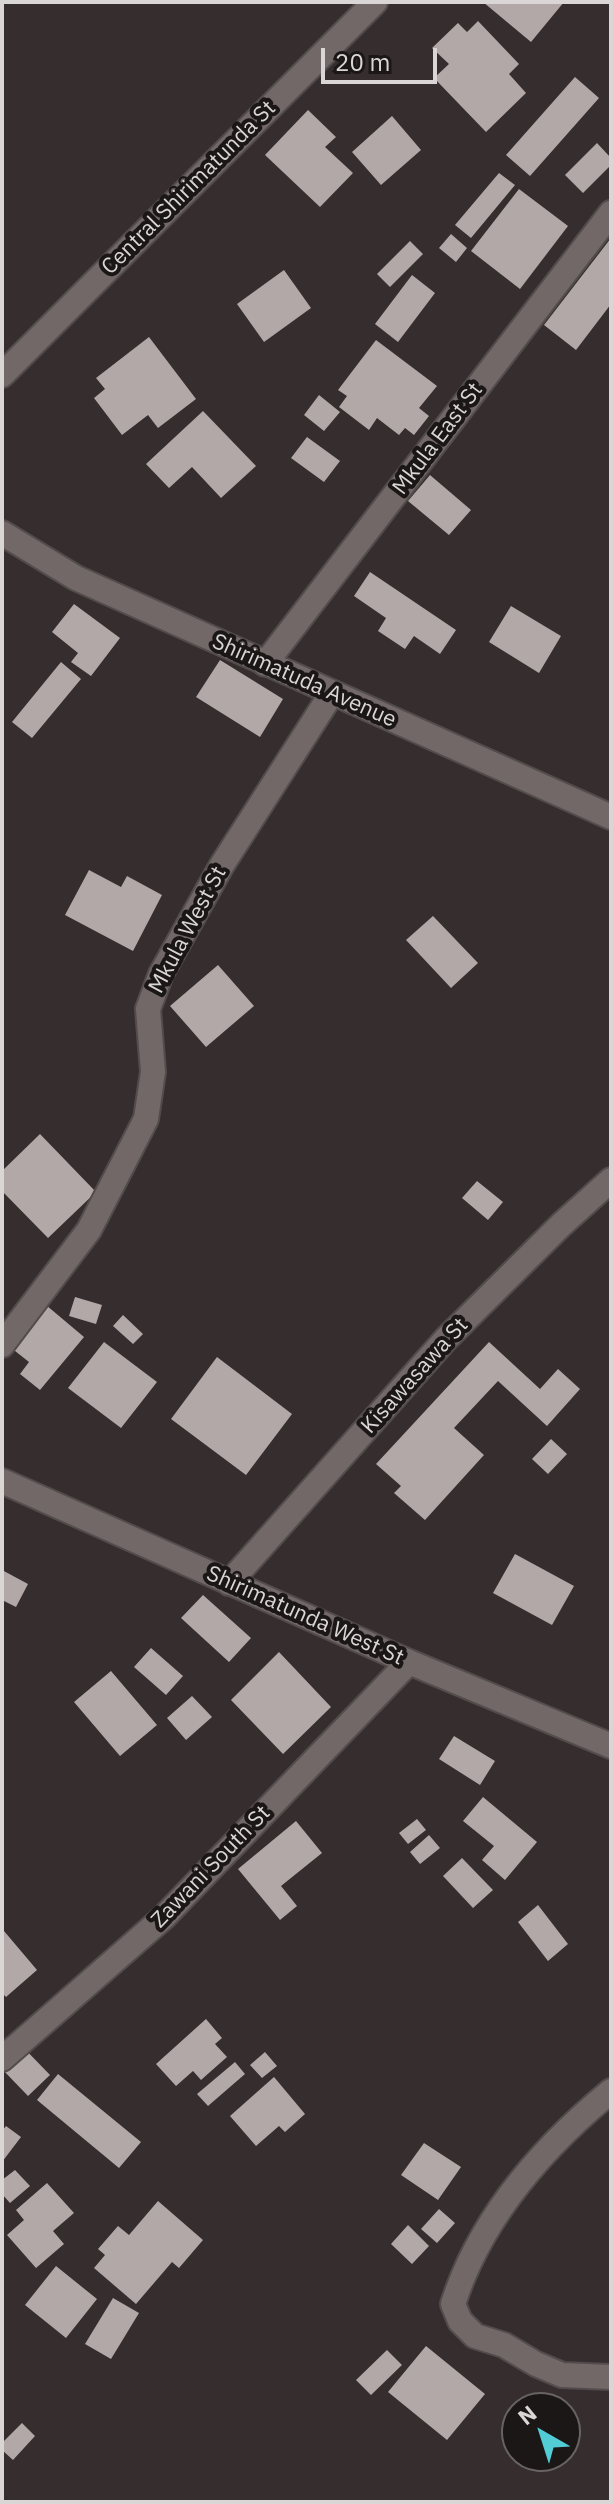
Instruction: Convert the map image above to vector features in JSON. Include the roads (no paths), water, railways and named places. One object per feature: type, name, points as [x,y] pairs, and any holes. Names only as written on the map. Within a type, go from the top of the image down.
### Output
[{"type":"street","name":"Central Shirimatunda St","points":[[2,375],[375,2]]},
{"type":"street","name":"Mkula East St","points":[[265,664],[611,213]]},
{"type":"street","name":"Shirimatuda Avenue","points":[[2,533],[76,578],[611,817]]},
{"type":"street","name":"Mkula West St","points":[[2,1345],[89,1230],[146,1119],[153,1072],[148,1009],[161,974],[222,865],[332,693]]},
{"type":"street","name":"Kisawasawa St","points":[[229,1583],[446,1339],[611,1180]]},
{"type":"street","name":"Shirimatunda West St","points":[[2,1481],[409,1662],[611,1746]]},
{"type":"street","name":"Zawani South St","points":[[2,2059],[164,1917],[409,1662]]},
{"type":"street","points":[[611,2091],[575,2121],[503,2203],[461,2278],[453,2304],[460,2321],[475,2336],[504,2345],[562,2375],[611,2377]]}]
